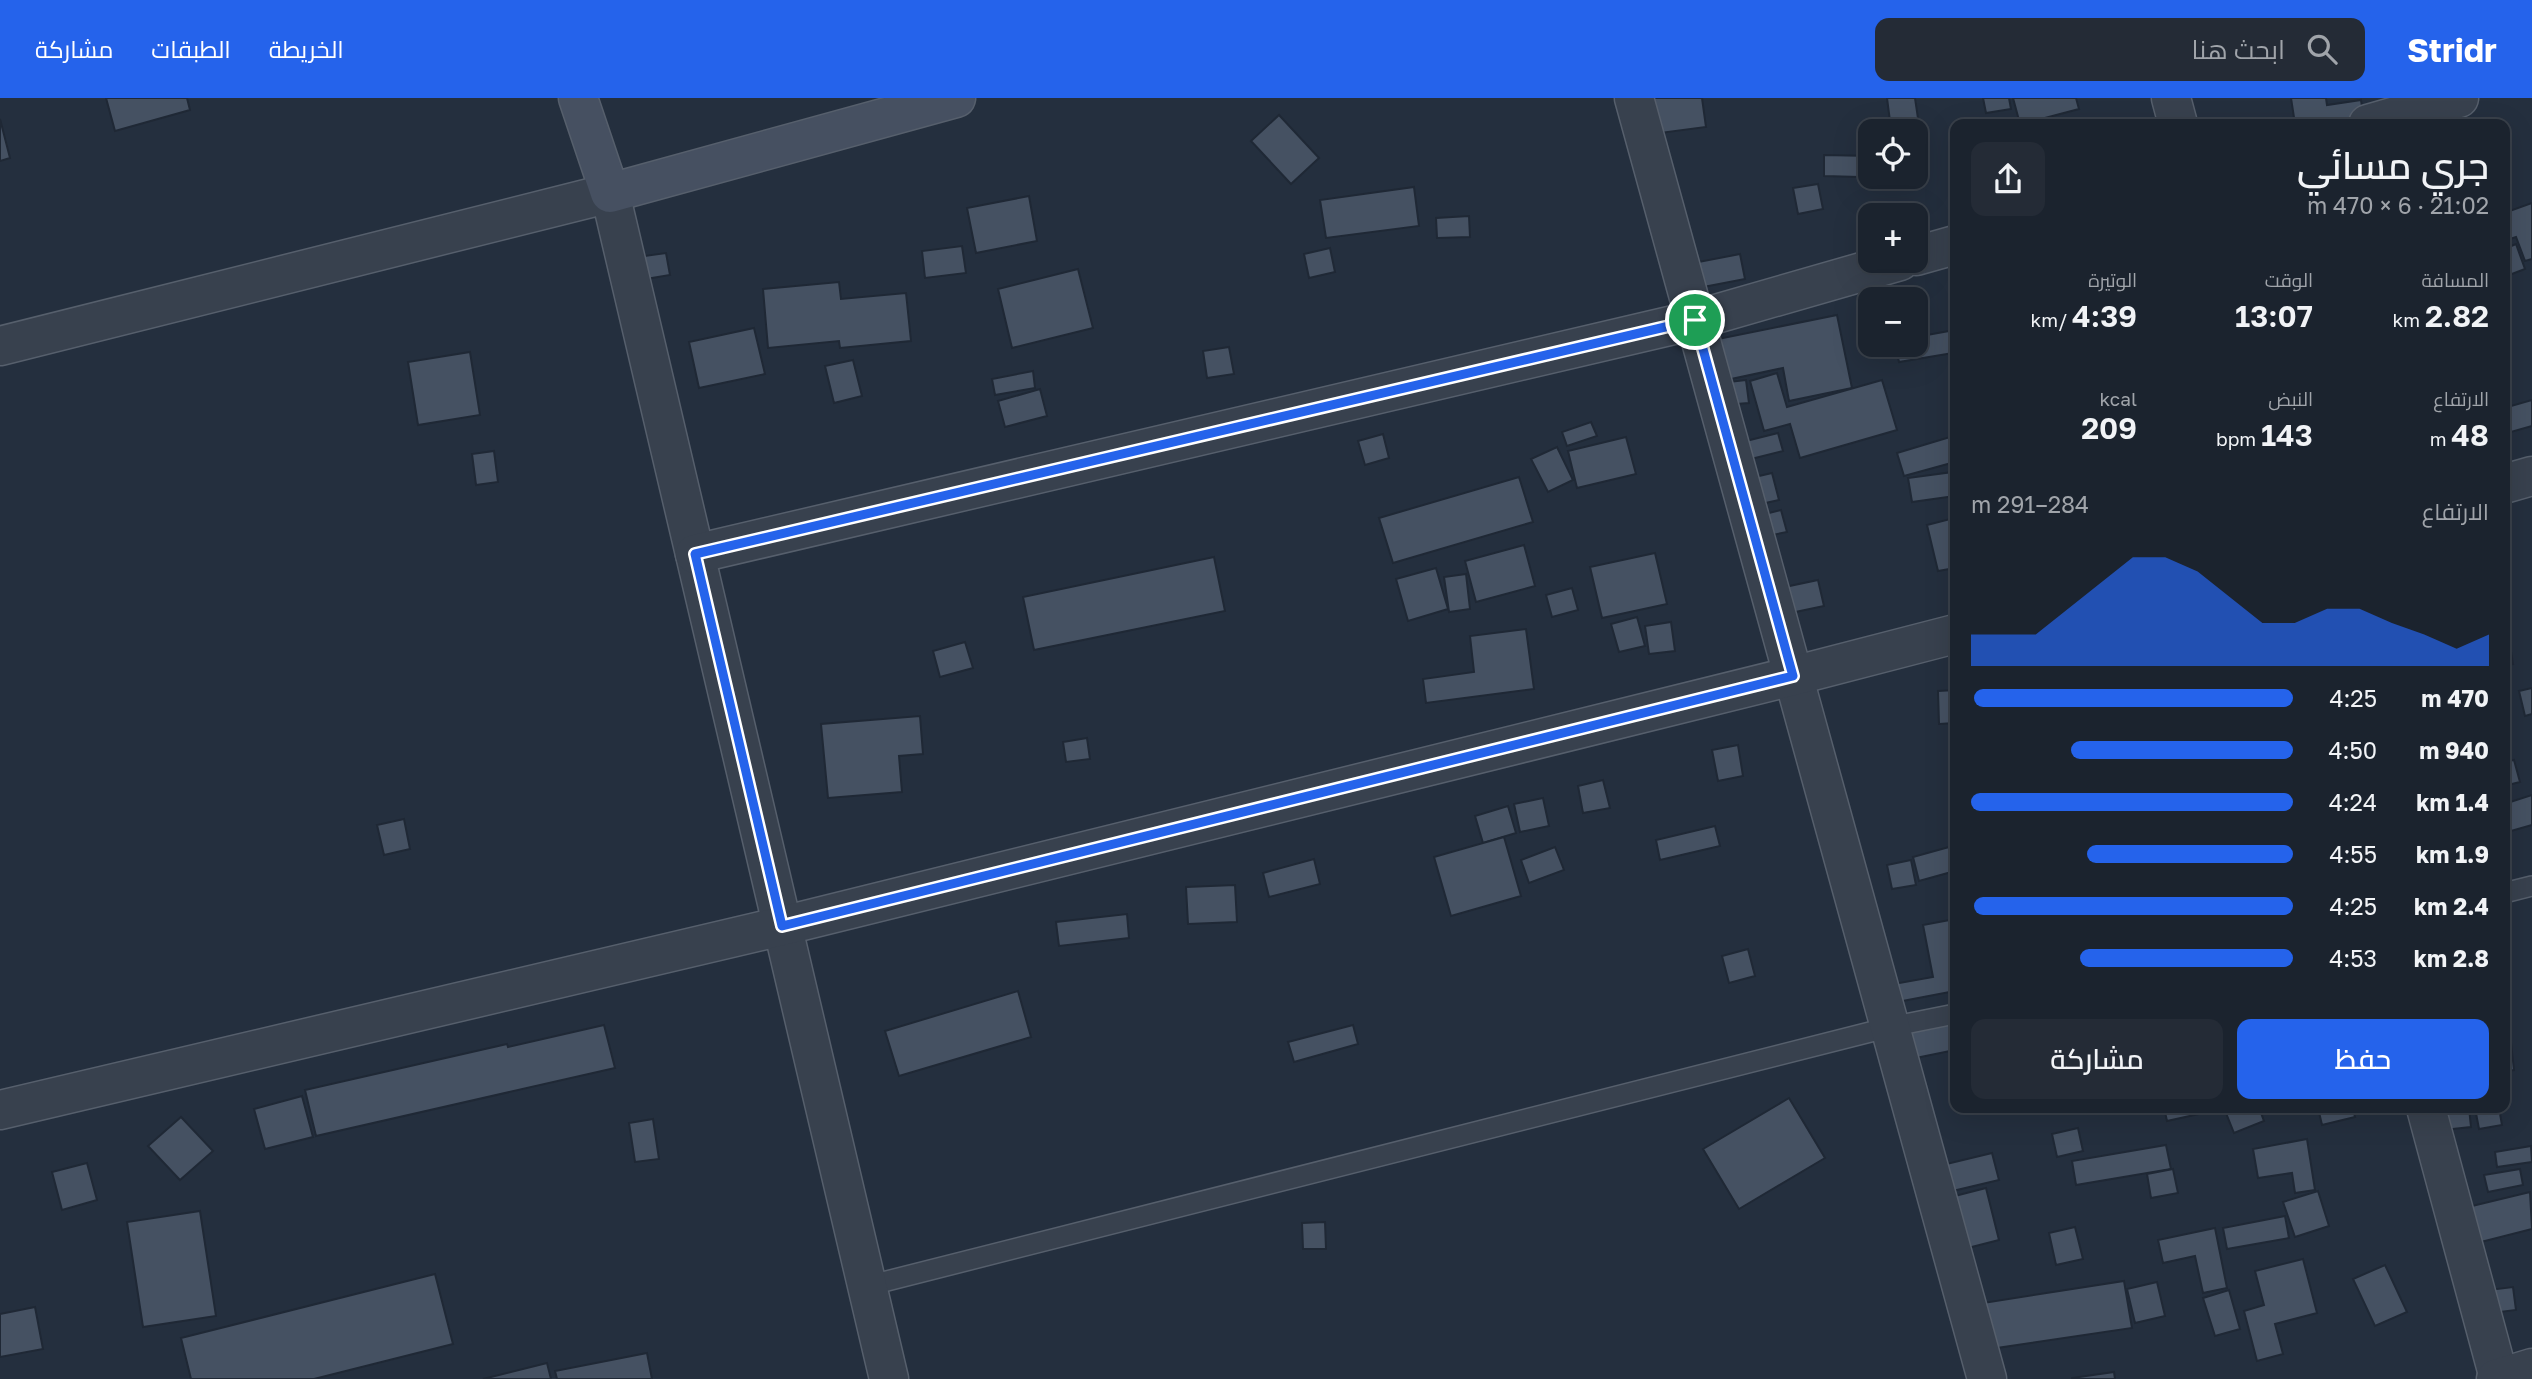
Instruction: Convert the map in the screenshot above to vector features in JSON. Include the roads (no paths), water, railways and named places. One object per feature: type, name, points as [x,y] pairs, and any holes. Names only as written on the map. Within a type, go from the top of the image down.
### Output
[{"type":"main road","points":[[578,98],[610,193],[957,98]]},
{"type":"street","points":[[1634,98],[1987,1379]]},
{"type":"street","points":[[2171,98],[2177,119]]},
{"type":"street","points":[[2386,119],[2459,98]]},
{"type":"street","points":[[0,346],[610,193],[889,1379]]},
{"type":"street","points":[[1928,253],[1950,246]]},
{"type":"street","points":[[695,554],[1695,320],[1858,273]]},
{"type":"street","points":[[2510,482],[2532,476]]},
{"type":"street","points":[[0,1110],[782,926],[1950,635]]},
{"type":"street","points":[[2427,1113],[2497,1379],[2532,1368]]},
{"type":"lane","points":[[2510,892],[2532,886]]},
{"type":"lane","points":[[867,1286],[1890,1027],[1950,1015]]}]
